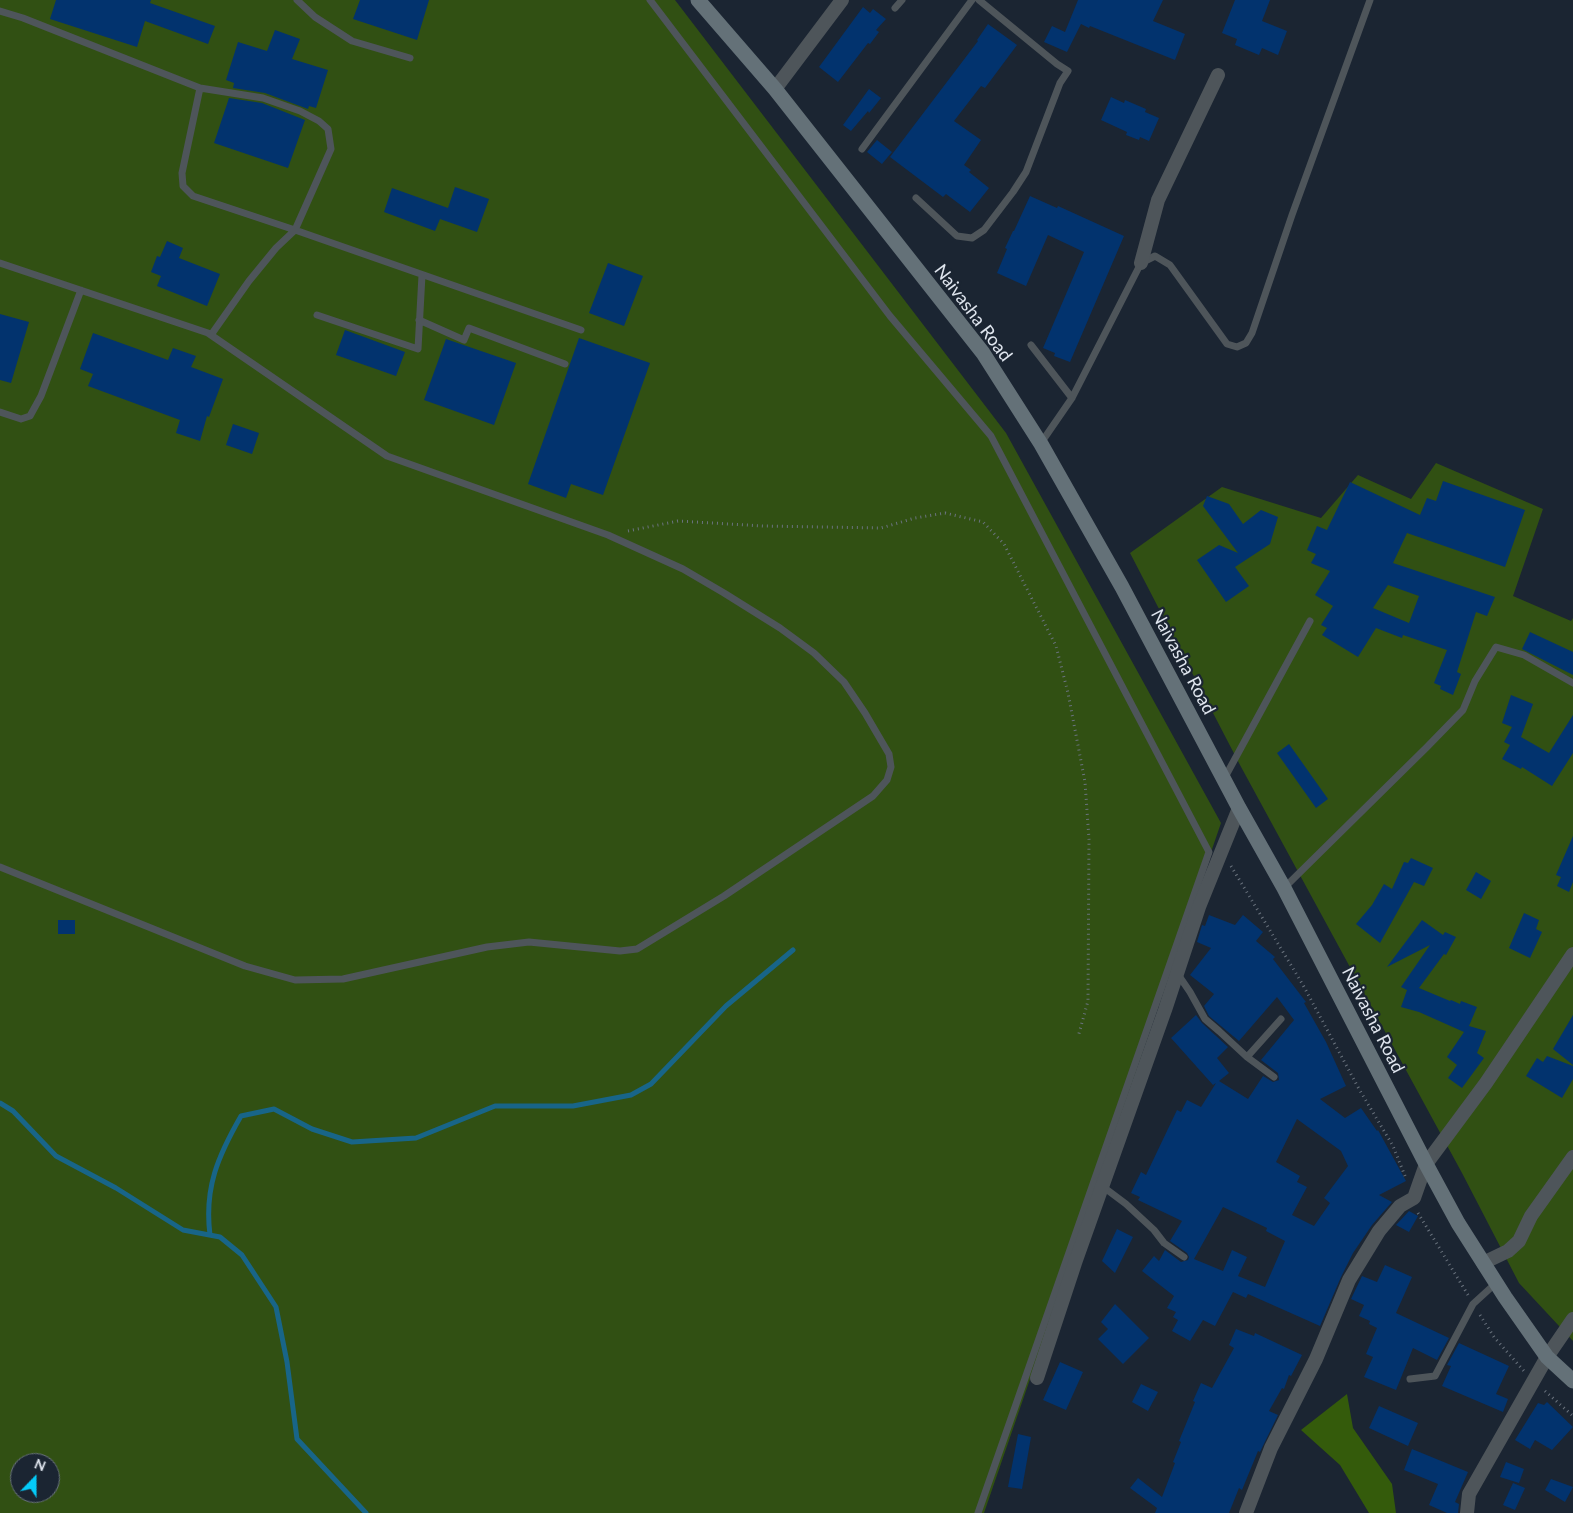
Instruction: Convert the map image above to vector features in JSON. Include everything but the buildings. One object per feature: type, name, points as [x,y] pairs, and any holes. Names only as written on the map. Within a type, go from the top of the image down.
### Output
[{"type":"main road","name":"Naivasha Road","points":[[698,0],[775,90],[983,353],[1041,444],[1122,587],[1239,808],[1284,888],[1458,1223],[1496,1283],[1547,1357],[1573,1381]]},
{"type":"street","points":[[775,90],[842,0]]},
{"type":"street","points":[[1141,263],[1158,200],[1218,75]]},
{"type":"street","points":[[1038,1378],[1075,1263],[1166,1010],[1199,907],[1239,808]]},
{"type":"street","points":[[1246,1513],[1271,1448],[1316,1359],[1349,1280],[1379,1231],[1400,1206],[1414,1198],[1426,1164],[1486,1083],[1573,954]]},
{"type":"street","points":[[1483,1263],[1508,1251],[1519,1241],[1531,1216],[1573,1157]]},
{"type":"street","points":[[1468,1513],[1470,1494],[1547,1357],[1573,1319]]},
{"type":"lane","points":[[298,0],[314,17],[352,41],[410,58]]},
{"type":"lane","points":[[650,0],[890,316],[991,436],[1209,852],[978,1513]]},
{"type":"lane","points":[[896,8],[902,0]]},
{"type":"lane","points":[[862,149],[972,0]]},
{"type":"lane","points":[[916,198],[958,236],[972,238],[984,230],[1026,172],[1060,83],[1068,71],[979,0]]},
{"type":"lane","points":[[1041,444],[1072,398],[1141,263],[1155,256],[1170,265],[1227,344],[1237,347],[1246,343],[1252,334],[1292,215],[1370,0]]},
{"type":"lane","points":[[0,10],[200,88],[263,98],[319,121],[328,129],[331,149],[295,230],[276,248],[211,336]]},
{"type":"lane","points":[[200,88],[182,173],[184,186],[193,196],[581,330]]},
{"type":"lane","points":[[0,262],[211,336],[387,456],[608,535],[683,569],[780,628],[814,653],[844,682],[865,713],[889,754],[891,767],[887,780],[873,796],[724,896],[637,949],[620,951],[529,942],[486,947],[343,979],[295,980],[245,966],[0,867]]},
{"type":"lane","points":[[317,315],[418,349],[422,275]]},
{"type":"lane","points":[[0,412],[21,418],[30,416],[41,396],[81,290]]},
{"type":"lane","points":[[419,320],[464,340],[469,328],[565,364]]},
{"type":"lane","points":[[1031,345],[1072,398]]},
{"type":"lane","points":[[1224,779],[1310,621]]},
{"type":"lane","points":[[1284,888],[1463,710],[1475,680],[1496,647],[1524,655],[1573,683]]},
{"type":"lane","points":[[1177,973],[1205,1019],[1247,1057],[1274,1077]]},
{"type":"lane","points":[[1247,1057],[1281,1019]]},
{"type":"lane","points":[[1102,1186],[1126,1204],[1154,1230],[1164,1243],[1184,1257]]},
{"type":"lane","points":[[1410,1379],[1435,1376],[1473,1304],[1496,1283]]},
{"type":"path","points":[[608,535],[678,521],[763,526],[881,528],[915,518],[945,513],[983,522],[1004,544],[1056,646],[1068,694],[1085,782],[1089,839],[1088,1001],[1078,1037]]},
{"type":"green space","points":[[0,0],[675,0],[1006,433],[1221,823],[984,1513],[0,1513]]},
{"type":"green space","points":[[1436,463],[1543,509],[1513,596],[1571,621],[1573,618],[1573,1341],[1519,1283],[1462,1173],[1240,765],[1130,553],[1222,487],[1321,518],[1358,475],[1411,499]]},
{"type":"green space","points":[[1347,1394],[1353,1428],[1392,1484],[1396,1513],[1369,1513],[1340,1465],[1301,1430]]},
{"type":"waterway","points":[[210,1235],[209,1202],[211,1187],[220,1159],[241,1116],[274,1109],[312,1129],[352,1142],[416,1138],[495,1106],[573,1106],[631,1095],[651,1084],[726,1006],[793,950]]},
{"type":"waterway","points":[[0,1103],[13,1111],[56,1156],[116,1188],[183,1230],[220,1237],[242,1255],[276,1307],[287,1362],[297,1439],[366,1513]]}]
